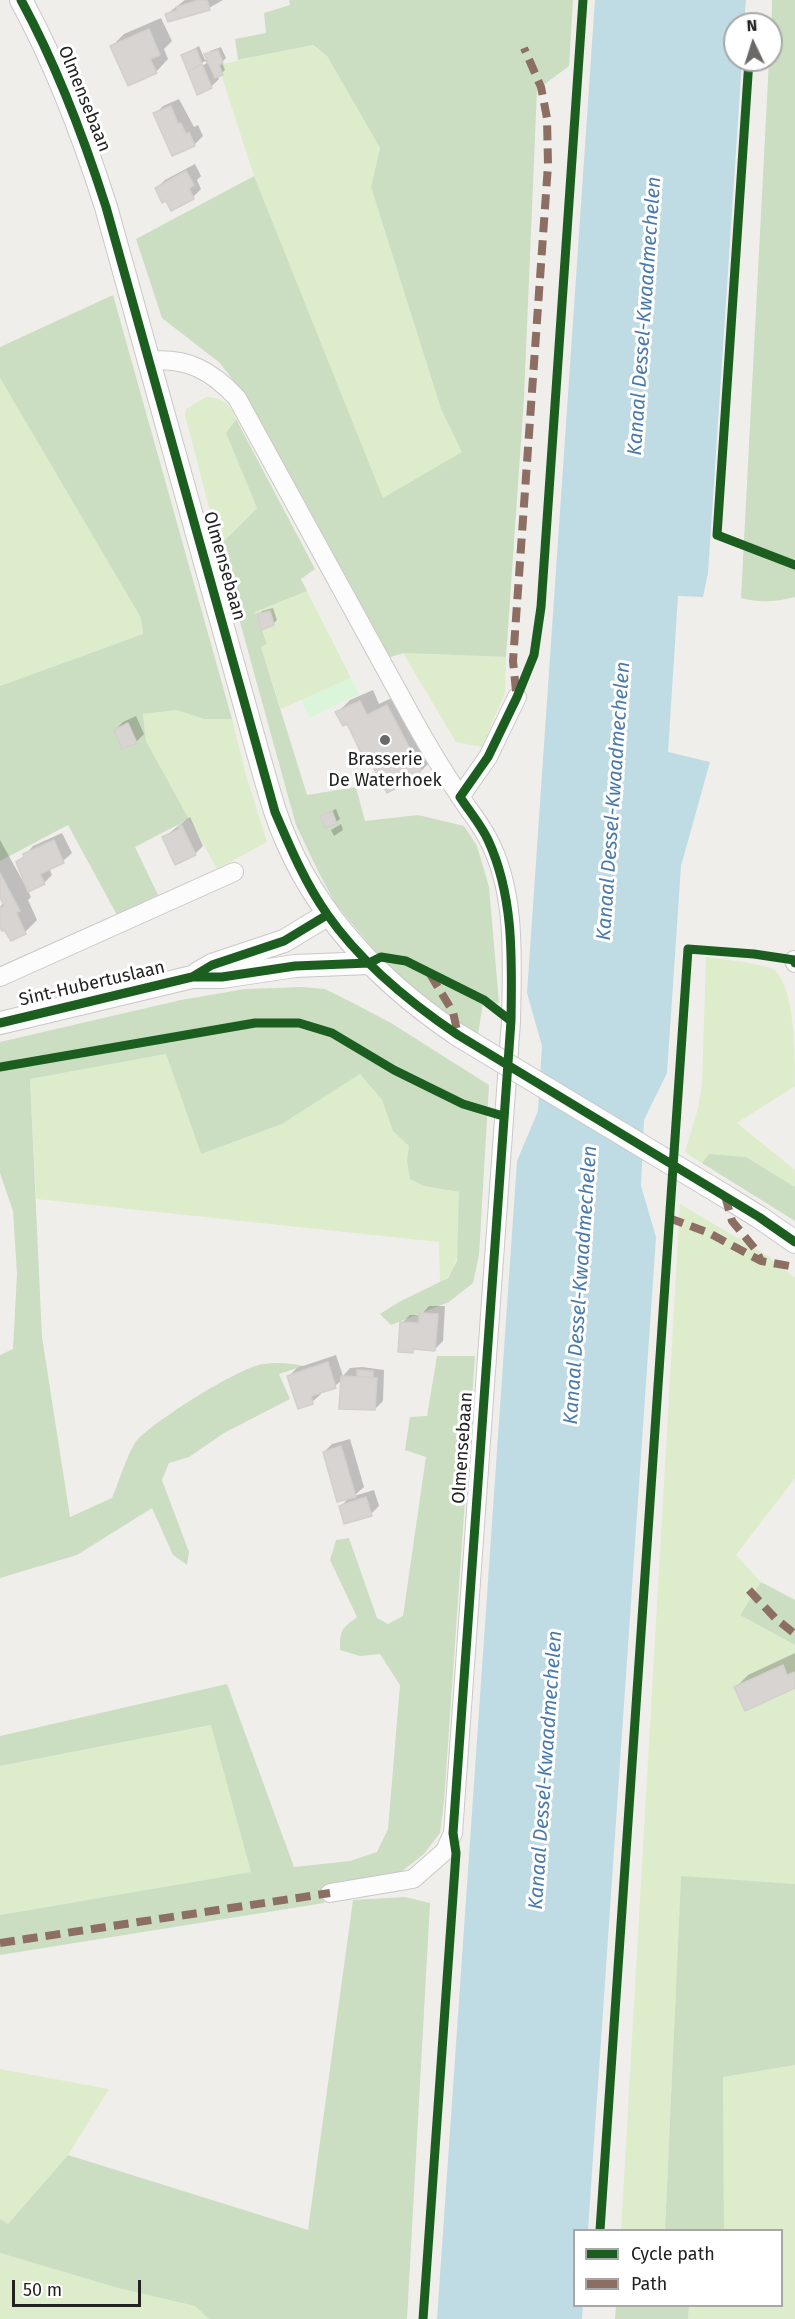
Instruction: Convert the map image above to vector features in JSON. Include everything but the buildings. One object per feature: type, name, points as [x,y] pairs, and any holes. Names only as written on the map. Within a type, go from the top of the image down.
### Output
[{"type":"street","name":"Olmensebaan","points":[[21,0],[62,81],[86,144],[106,207],[275,812],[290,848],[327,915],[369,963],[427,1014],[725,1196],[795,1242]]},
{"type":"street","name":"Olmensebaan","points":[[149,362],[170,359],[195,367],[223,383],[237,398],[414,721],[460,798],[487,837],[499,867],[507,897],[512,960],[511,1020],[453,1833],[445,1851],[413,1880],[330,1893]]},
{"type":"street","points":[[460,798],[488,757],[517,697]]},
{"type":"street","name":"Sint-Hubertuslaan","points":[[0,977],[234,872]]},
{"type":"street","name":"Sint-Hubertuslaan","points":[[192,977],[212,965],[284,941],[327,915]]},
{"type":"street","name":"Sint-Hubertuslaan","points":[[0,1023],[192,977],[222,977],[295,966],[369,963]]},
{"type":"green space","points":[[289,0],[573,0],[569,66],[537,90],[524,398],[506,657],[404,653],[390,657],[249,401],[220,363],[162,318],[136,239],[254,176],[383,498],[462,452],[441,409],[371,187],[380,148],[327,56],[313,45],[238,60],[235,39],[266,33],[264,13],[290,5]]},
{"type":"green space","points":[[772,0],[795,0],[795,597],[761,601],[741,598],[768,72],[783,72],[783,12],[772,12]]},
{"type":"green space","points":[[312,45],[327,56],[380,148],[371,187],[441,409],[463,452],[383,499],[254,176],[218,65]]},
{"type":"green space","points":[[113,295],[232,719],[204,719],[177,710],[143,714],[146,741],[189,819],[135,847],[158,895],[117,915],[68,825],[0,861],[0,686],[143,634],[141,618],[0,378],[0,347]]},
{"type":"green space","points":[[0,378],[141,618],[143,634],[0,686]]},
{"type":"green space","points":[[206,397],[225,402],[234,414],[236,419],[226,433],[257,508],[219,546],[185,415],[186,409]]},
{"type":"green space","points":[[236,419],[315,569],[301,579],[307,591],[255,612],[267,644],[261,647],[307,795],[356,787],[365,821],[418,815],[464,826],[477,846],[489,887],[499,1003],[483,1002],[478,1035],[403,985],[335,903],[296,825],[219,546],[257,508],[226,433]]},
{"type":"green space","points":[[307,591],[351,678],[281,709],[261,647],[267,644],[255,612]]},
{"type":"green space","points":[[403,653],[506,657],[505,693],[482,747],[456,742]]},
{"type":"green space","points":[[351,678],[359,694],[309,718],[302,700]]},
{"type":"green space","points":[[177,710],[204,719],[232,719],[246,775],[267,842],[217,869],[146,741],[143,714]]},
{"type":"green space","points":[[706,957],[770,968],[775,970],[782,979],[787,992],[792,1023],[795,1086],[737,1123],[795,1170],[795,1187],[746,1157],[709,1154],[702,1163],[685,1152],[698,1109],[702,1084]]},
{"type":"green space","points":[[303,987],[325,989],[391,1023],[489,1085],[479,1255],[473,1283],[449,1302],[391,1325],[380,1314],[448,1278],[457,1261],[459,1192],[424,1186],[410,1179],[407,1160],[409,1146],[393,1131],[382,1100],[360,1074],[282,1124],[201,1154],[166,1054],[30,1079],[42,1337],[70,1517],[112,1498],[127,1458],[138,1439],[179,1408],[251,1368],[273,1363],[304,1366],[279,1374],[290,1399],[224,1433],[189,1457],[169,1463],[162,1480],[189,1552],[187,1565],[173,1555],[152,1508],[77,1555],[0,1578],[0,1355],[13,1349],[17,1274],[13,1211],[0,1173],[0,1042],[181,1000],[245,989]]},
{"type":"green space","points":[[166,1054],[201,1154],[282,1124],[360,1074],[382,1100],[393,1131],[409,1146],[407,1160],[424,1186],[459,1192],[459,1242],[454,1267],[448,1276],[440,1282],[439,1242],[36,1199],[30,1079]]},
{"type":"green space","points":[[709,1154],[746,1157],[795,1187],[795,1221],[702,1163]]},
{"type":"green space","points":[[680,1204],[768,1256],[795,1278],[795,1478],[736,1555],[761,1582],[740,1615],[795,1645],[795,1884],[681,1877],[665,2229],[621,2229]]},
{"type":"green space","points":[[437,1356],[475,1356],[440,1833],[424,1854],[401,1872],[326,1884],[324,1903],[0,1955],[0,1915],[251,1872],[211,1725],[0,1766],[0,1736],[227,1684],[294,1867],[350,1861],[377,1852],[388,1829],[400,1685],[380,1654],[360,1656],[340,1650],[342,1630],[357,1617],[330,1560],[336,1540],[349,1538],[377,1618],[388,1624],[403,1616],[426,1457],[405,1450],[410,1417],[427,1416]]},
{"type":"green space","points":[[761,1582],[795,1600],[795,1645],[740,1615]]},
{"type":"green space","points":[[212,1725],[252,1872],[0,1915],[0,1766]]},
{"type":"green space","points":[[681,1876],[795,1884],[795,2065],[723,2077],[724,2229],[665,2229]]},
{"type":"green space","points":[[405,1897],[430,1903],[407,2319],[209,2319],[195,2306],[118,2288],[0,2253],[0,2219],[8,2224],[68,2155],[308,2230],[353,1900]]},
{"type":"green space","points":[[795,2065],[795,2319],[688,2319],[689,2307],[783,2307],[783,2229],[724,2229],[723,2077]]},
{"type":"green space","points":[[0,2069],[109,2089],[68,2155],[8,2224],[0,2219]]},
{"type":"green space","points":[[0,2253],[118,2288],[195,2306],[209,2319],[0,2319]]},
{"type":"green space","points":[[616,2307],[689,2307],[688,2319],[615,2319]]},
{"type":"water","name":"Kanaal Dessel-Kwaadmechelen","points":[[595,0],[746,0],[745,12],[723,12],[723,72],[741,72],[708,573],[703,597],[678,596],[668,752],[710,762],[681,866],[667,1073],[644,1120],[641,1186],[656,1237],[588,2229],[573,2229],[573,2307],[583,2307],[582,2319],[437,2319],[517,1161],[538,1111],[542,1046],[527,993]]},
{"type":"marked path","points":[[516,691],[513,661],[548,165],[547,118],[541,87],[524,48]]},
{"type":"marked path","points":[[430,974],[453,1012],[458,1035]]},
{"type":"marked path","points":[[725,1196],[732,1221],[756,1250],[761,1261]]},
{"type":"marked path","points":[[669,1218],[709,1233],[761,1261],[795,1267]]},
{"type":"marked path","points":[[749,1590],[775,1618],[795,1634]]},
{"type":"marked path","points":[[0,1943],[330,1893]]},
{"type":"cycle path","points":[[21,0],[58,76],[106,207],[275,812],[298,864],[319,902],[340,932],[370,965],[404,995],[458,1035],[759,1217],[795,1242]]},
{"type":"cycle path","points":[[423,2319],[456,1853],[453,1833],[511,1021],[510,928],[503,883],[488,840],[460,797],[488,757],[534,655],[541,607],[583,0]]},
{"type":"cycle path","points":[[748,72],[717,535],[795,565]]},
{"type":"cycle path","points":[[192,977],[212,965],[284,941],[327,915]]},
{"type":"cycle path","points":[[600,2229],[688,949],[754,954],[794,960],[795,963]]},
{"type":"cycle path","points":[[0,1023],[192,977],[222,977],[295,966],[369,963],[381,957],[406,961],[484,1000],[511,1021]]},
{"type":"cycle path","points":[[0,1067],[255,1023],[299,1023],[332,1033],[394,1070],[463,1104],[503,1116]]},
{"type":"place","name":"Brasserie De Waterhoek","points":[[385,740]]}]
